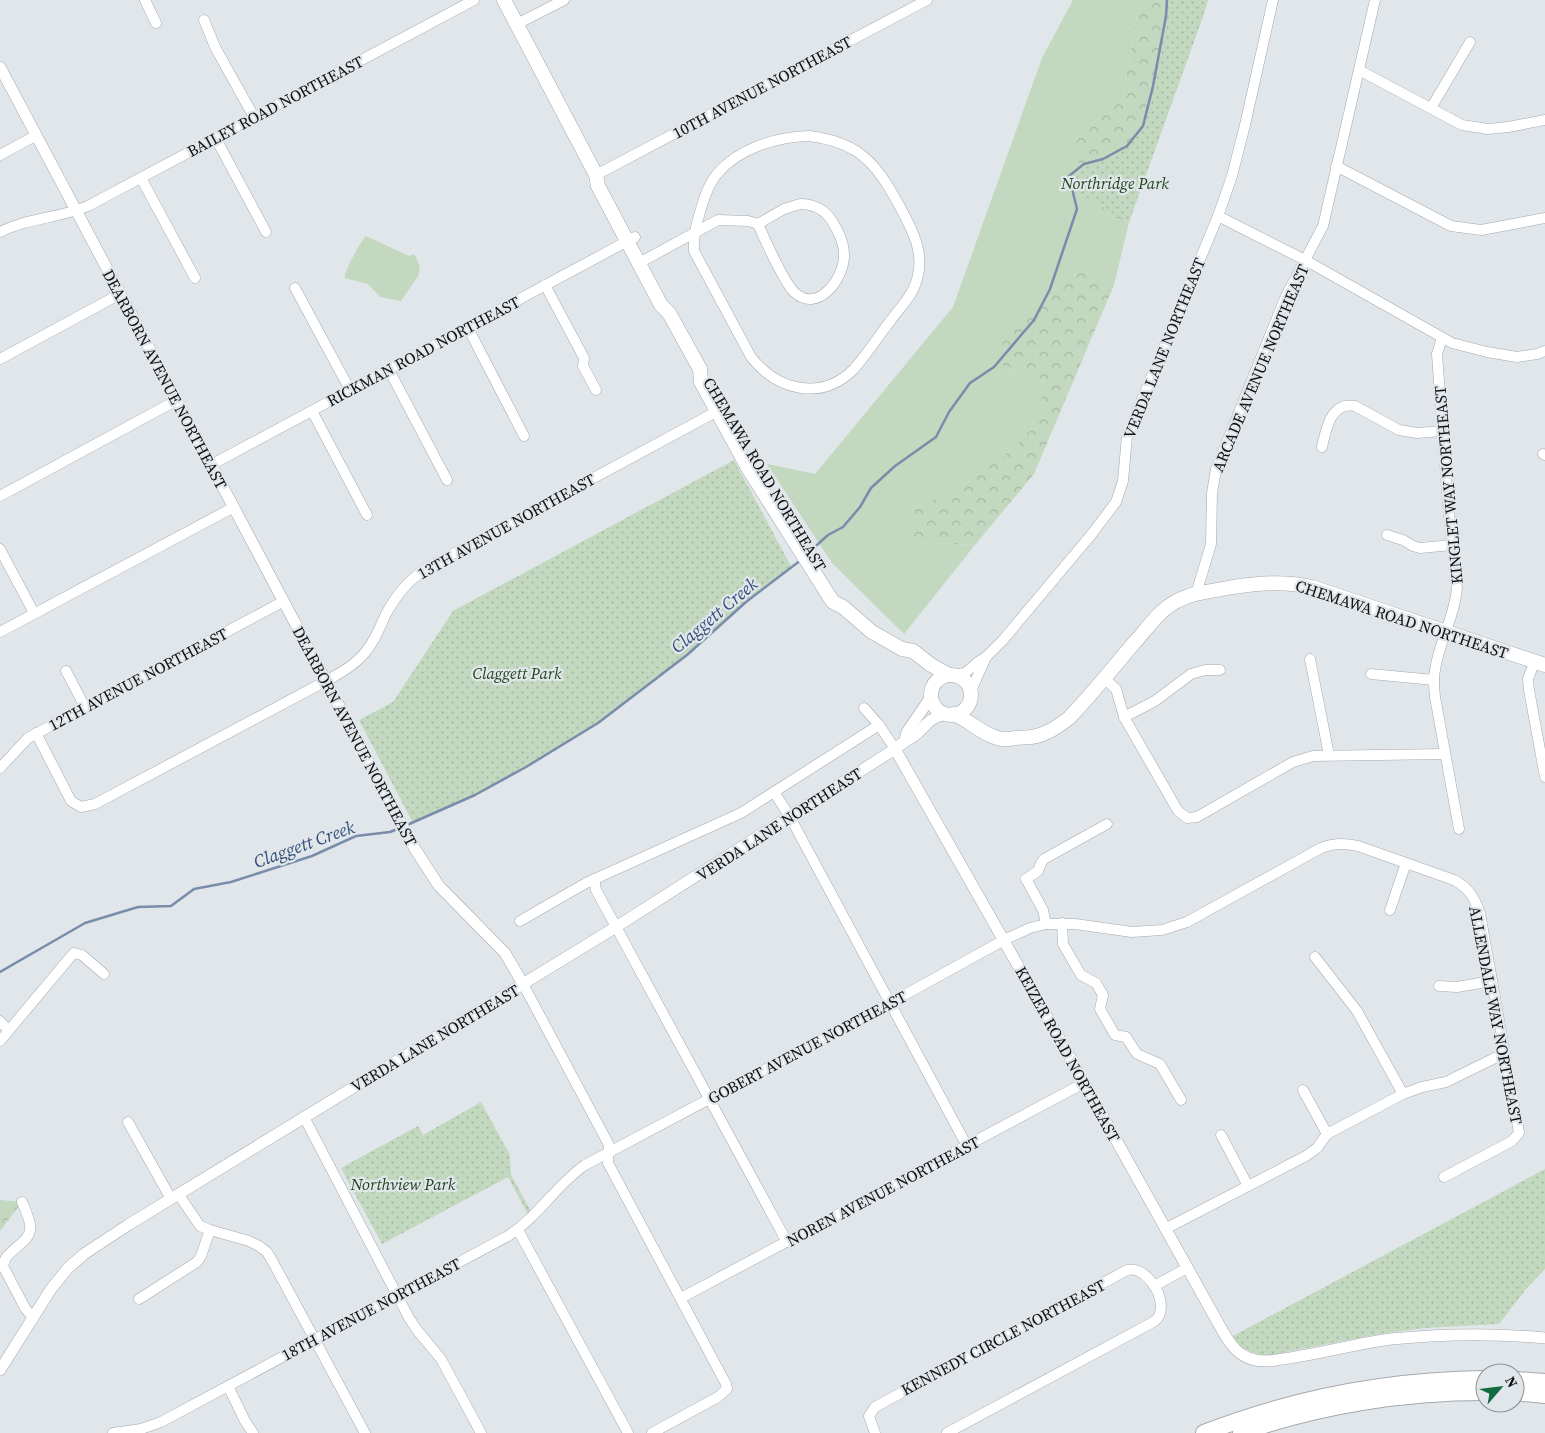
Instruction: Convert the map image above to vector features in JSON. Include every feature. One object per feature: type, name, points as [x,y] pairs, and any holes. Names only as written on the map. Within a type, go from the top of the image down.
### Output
[{"type":"highway","points":[[1204,1433],[1274,1409],[1333,1395],[1410,1383],[1475,1380]]},
{"type":"highway","points":[[1525,1381],[1545,1382]]},
{"type":"highway","points":[[1241,1433],[1303,1415],[1365,1402],[1434,1394],[1475,1392]]},
{"type":"highway","points":[[1525,1393],[1545,1395]]},
{"type":"main road","name":"CHEMAWA ROAD NORTHEAST","points":[[504,0],[596,174],[598,186],[643,261],[661,305],[669,312],[700,369],[708,375],[748,468],[800,542],[826,584],[833,602],[843,607],[872,632],[902,649],[913,651],[931,666],[952,675]]},
{"type":"main road","name":"CHEMAWA ROAD NORTHEAST","points":[[950,714],[966,720],[991,736],[1008,740],[1034,737],[1055,729],[1069,718],[1161,613],[1176,601],[1196,594],[1249,584],[1292,583],[1312,587],[1540,663]]},
{"type":"main road","name":"CHEMAWA ROAD NORTHEAST","points":[[902,649],[910,660],[925,673],[930,682],[931,694]]},
{"type":"main road","points":[[970,696],[964,709],[950,714],[936,708],[931,694],[937,680],[952,675],[965,682],[970,696],[973,710],[982,720],[1010,733],[1016,738]]},
{"type":"street","points":[[144,0],[156,24]]},
{"type":"street","name":"BAILEY ROAD NORTHEAST","points":[[0,232],[18,225],[76,211],[474,0]]},
{"type":"street","points":[[517,24],[564,0]]},
{"type":"street","name":"10TH AVENUE NORTHEAST","points":[[596,174],[927,0]]},
{"type":"street","name":"VERDA LANE NORTHEAST","points":[[952,675],[965,672],[986,657],[1003,640],[1091,535],[1116,502],[1123,481],[1127,436],[1218,216],[1239,151],[1273,0]]},
{"type":"street","name":"ARCADE AVENUE NORTHEAST","points":[[1196,594],[1211,544],[1212,493],[1216,469],[1286,296],[1323,226],[1375,0]]},
{"type":"street","points":[[204,20],[215,47],[254,117]]},
{"type":"street","points":[[1431,108],[1470,42]]},
{"type":"street","name":"DEARBORN AVENUE NORTHEAST","points":[[0,67],[415,849],[439,886],[505,953],[609,1145],[608,1163],[724,1377],[727,1389],[718,1397],[652,1433]]},
{"type":"street","points":[[1359,70],[1462,125],[1472,128],[1508,127],[1545,120]]},
{"type":"street","points":[[0,155],[36,136]]},
{"type":"street","points":[[808,136],[828,139],[855,150],[870,162],[885,179],[916,238],[919,259],[918,278],[909,296],[849,374],[818,388],[793,387],[770,376],[751,357],[694,251],[695,232],[708,188],[718,174],[731,162],[759,146],[779,139],[808,136]]},
{"type":"street","points":[[215,137],[266,232]]},
{"type":"street","points":[[1336,166],[1451,226],[1481,230],[1545,218]]},
{"type":"street","points":[[141,178],[195,278]]},
{"type":"street","points":[[643,261],[715,222],[723,220],[748,220],[758,224],[795,294],[813,299],[826,293],[832,287],[842,266],[844,250],[838,230],[824,211],[807,204],[793,206],[758,224]]},
{"type":"street","points":[[1218,216],[1305,260],[1442,338],[1462,346],[1504,355],[1527,356],[1545,351]]},
{"type":"street","name":"RICKMAN ROAD NORTHEAST","points":[[211,465],[631,239]]},
{"type":"street","points":[[545,285],[584,358],[583,366],[596,390]]},
{"type":"street","points":[[295,288],[350,390]]},
{"type":"street","points":[[0,359],[120,294]]},
{"type":"street","points":[[468,328],[524,436]]},
{"type":"street","name":"KINGLET WAY NORTHEAST","points":[[1442,338],[1437,354],[1457,587],[1456,599],[1436,662],[1434,680],[1435,697],[1459,829]]},
{"type":"street","points":[[389,370],[447,480]]},
{"type":"street","points":[[0,496],[177,400]]},
{"type":"street","points":[[1322,447],[1326,430],[1335,411],[1341,406],[1348,405],[1356,406],[1399,430],[1417,433],[1443,431]]},
{"type":"street","name":"13TH AVENUE NORTHEAST","points":[[36,733],[71,801],[81,807],[88,806],[352,666],[372,643],[388,611],[406,585],[421,572],[721,409]]},
{"type":"street","points":[[312,411],[367,515]]},
{"type":"street","points":[[0,632],[234,507]]},
{"type":"street","points":[[1387,535],[1404,540],[1412,546],[1420,548],[1452,546]]},
{"type":"street","points":[[0,549],[34,614]]},
{"type":"street","name":"12TH AVENUE NORTHEAST","points":[[0,768],[21,742],[36,733],[284,601]]},
{"type":"street","name":"VERDA LANE NORTHEAST","points":[[970,696],[973,684],[986,657]]},
{"type":"street","points":[[1310,659],[1329,755]]},
{"type":"street","points":[[1540,663],[1528,679],[1528,690],[1545,775]]},
{"type":"street","points":[[66,670],[85,707]]},
{"type":"street","points":[[1124,717],[1155,701],[1192,674],[1205,670],[1220,670]]},
{"type":"street","points":[[1371,674],[1434,680]]},
{"type":"street","points":[[1104,678],[1119,695],[1124,717],[1178,811],[1187,818],[1197,817],[1293,762],[1313,756],[1445,754]]},
{"type":"street","name":"VERDA LANE NORTHEAST","points":[[905,740],[907,732],[931,694]]},
{"type":"street","points":[[864,708],[895,749]]},
{"type":"street","name":"VERDA LANE NORTHEAST","points":[[0,1370],[60,1277],[74,1262],[106,1239],[616,927],[895,749],[905,740],[911,738],[932,719],[950,714]]},
{"type":"street","points":[[520,921],[594,879],[741,813],[879,726]]},
{"type":"street","name":"KEIZER ROAD NORTHEAST","points":[[895,749],[1187,1268],[1235,1349],[1244,1356],[1254,1360],[1272,1360],[1391,1339],[1494,1335],[1545,1338]]},
{"type":"street","points":[[774,792],[790,817],[966,1146]]},
{"type":"street","points":[[1046,924],[1043,910],[1026,879],[1038,872],[1044,859],[1107,824]]},
{"type":"street","name":"ALLENDALE WAY NORTHEAST","points":[[1004,940],[1030,928],[1046,924],[1084,925],[1132,932],[1151,932],[1176,927],[1331,844],[1346,843],[1358,846],[1454,880],[1471,892],[1480,913],[1519,1133],[1512,1141],[1444,1177]]},
{"type":"street","points":[[1390,910],[1406,863]]},
{"type":"street","points":[[594,879],[596,890],[787,1242]]},
{"type":"street","points":[[1062,923],[1063,944],[1081,975],[1096,982],[1103,995],[1100,1009],[1115,1035],[1126,1037],[1140,1056],[1160,1064],[1182,1100]]},
{"type":"street","name":"GOBERT AVENUE NORTHEAST","points":[[609,1153],[1004,940]]},
{"type":"street","points":[[0,1041],[74,954],[82,955],[104,974]]},
{"type":"street","points":[[1315,957],[1357,1011],[1403,1094]]},
{"type":"street","points":[[1439,986],[1457,987],[1492,981]]},
{"type":"street","points":[[0,1021],[8,1030]]},
{"type":"street","points":[[1165,1229],[1306,1156],[1317,1148],[1327,1134],[1403,1094],[1422,1087],[1446,1082],[1505,1053]]},
{"type":"street","name":"NOREN AVENUE NORTHEAST","points":[[681,1298],[1084,1083]]},
{"type":"street","points":[[1303,1090],[1327,1134]]},
{"type":"street","points":[[304,1118],[397,1295],[417,1330],[441,1358],[481,1433]]},
{"type":"street","points":[[128,1122],[175,1197],[196,1222],[210,1230],[248,1241],[267,1252],[366,1433]]},
{"type":"street","points":[[1221,1135],[1248,1186]]},
{"type":"street","name":"18TH AVENUE NORTHEAST","points":[[114,1433],[141,1429],[161,1422],[518,1230],[575,1172],[609,1153]]},
{"type":"street","points":[[22,1202],[30,1223],[30,1232],[26,1239],[6,1256],[4,1266],[25,1308],[33,1318]]},
{"type":"street","points":[[139,1299],[196,1262],[202,1256],[210,1230]]},
{"type":"street","points":[[518,1230],[628,1433]]},
{"type":"street","points":[[947,1433],[1155,1321],[1161,1314],[1161,1308],[1154,1286],[1187,1268]]},
{"type":"street","name":"KENNEDY CIRCLE NORTHEAST","points":[[875,1433],[869,1416],[875,1407],[1127,1270],[1138,1270],[1144,1273],[1154,1286]]},
{"type":"street","points":[[228,1386],[242,1416],[254,1433]]},
{"type":"green space","points":[[1073,0],[1140,0],[1122,99],[1071,142],[1110,216],[1129,222],[1114,285],[1081,272],[1060,283],[1024,314],[1004,369],[1030,371],[1046,383],[1031,429],[1014,448],[957,490],[915,507],[913,542],[975,545],[904,634],[832,563],[767,464],[815,474],[953,307],[1042,58]]},
{"type":"green space","points":[[1140,0],[1208,0],[1129,222],[1110,216],[1095,203],[1071,142],[1122,99]]},
{"type":"green space","name":"Northridge Park","points":[[1167,0],[1208,0],[1129,222],[1071,189],[1069,176],[1084,164],[1103,159],[1127,146],[1143,126],[1153,86],[1166,16]]},
{"type":"green space","points":[[366,236],[409,256],[414,254],[420,270],[401,301],[380,297],[368,284],[345,278],[352,259]]},
{"type":"green space","points":[[1081,272],[1114,285],[1034,474],[975,545],[912,542],[915,507],[957,490],[1014,448],[1031,429],[1046,383],[1030,371],[1004,369],[999,347],[1024,314],[1060,283]]},
{"type":"green space","name":"Claggett Park","points":[[734,460],[792,568],[746,602],[687,655],[652,683],[598,723],[526,767],[475,795],[413,823],[359,720],[393,702],[453,611]]},
{"type":"green space","name":"Northview Park","points":[[481,1102],[510,1155],[511,1175],[533,1215],[530,1218],[508,1177],[382,1244],[341,1168],[418,1126],[423,1135]]},
{"type":"green space","points":[[1545,1169],[1545,1269],[1527,1288],[1499,1324],[1425,1328],[1379,1334],[1265,1356],[1246,1350],[1231,1337]]},
{"type":"green space","points":[[0,1200],[22,1202],[0,1231]]},
{"type":"waterway","name":"Claggett Creek","points":[[808,553],[828,535],[843,527],[860,507],[871,488],[895,466],[936,437],[949,412],[970,383],[994,367],[1034,320],[1050,289],[1077,209],[1069,176],[1084,164],[1103,159],[1127,146],[1143,126],[1153,86],[1166,16],[1167,0]]},
{"type":"waterway","name":"Claggett Creek","points":[[407,825],[475,795],[526,767],[598,723],[687,655],[746,602],[801,560]]},
{"type":"waterway","name":"Claggett Creek","points":[[0,972],[85,923],[138,907],[171,906],[194,889],[231,882],[312,856],[356,836],[390,832],[400,828]]}]
